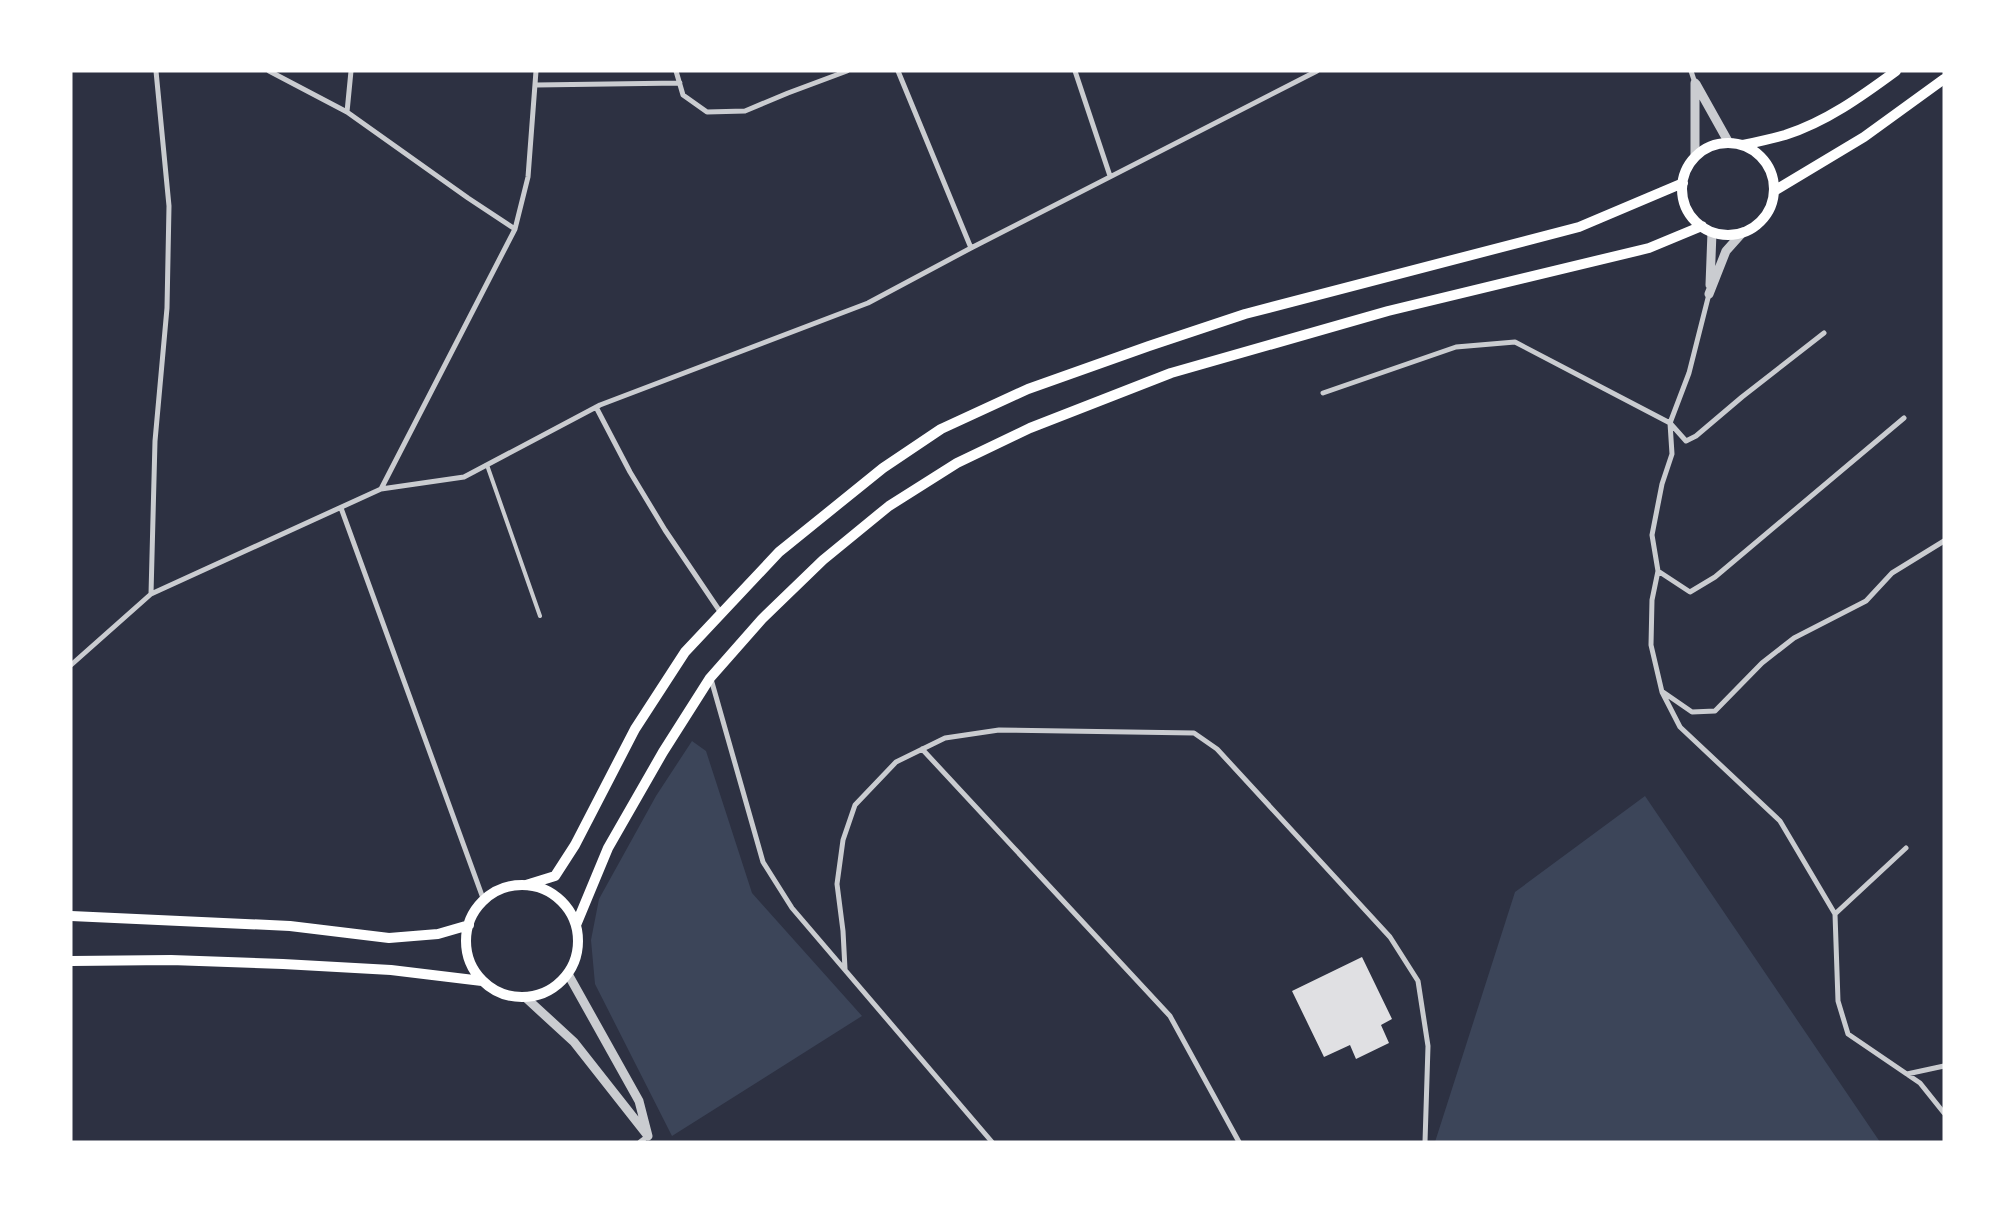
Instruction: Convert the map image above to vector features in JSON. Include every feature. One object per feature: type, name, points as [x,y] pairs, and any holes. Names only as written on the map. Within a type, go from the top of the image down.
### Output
[{"type":"main road","points":[[1743,145],[1786,135],[1823,119],[1867,93],[1896,71]]},
{"type":"main road","points":[[1774,191],[1864,137],[1944,79]]},
{"type":"main road","points":[[1729,143],[1743,145],[1756,152],[1767,163],[1773,176],[1774,191],[1771,206],[1763,219],[1751,229],[1725,235],[1712,232],[1693,218],[1686,207],[1683,195],[1683,182],[1687,169],[1695,157],[1707,148],[1717,144],[1729,143]]},
{"type":"main road","points":[[526,886],[555,876],[574,845],[635,729],[685,652],[779,552],[883,468],[941,429],[1028,389],[1245,314],[1579,227],[1683,182]]},
{"type":"main road","points":[[576,926],[608,848],[663,752],[710,678],[762,619],[823,560],[889,506],[957,463],[1030,428],[1171,373],[1388,311],[1649,248],[1702,226]]},
{"type":"main road","points":[[526,886],[542,889],[557,898],[568,910],[576,926],[578,942],[575,959],[568,974],[556,986],[541,994],[525,997],[509,996],[495,990],[482,981],[473,969],[468,955],[466,940],[469,926],[477,909],[490,895],[507,887],[526,886]]},
{"type":"main road","points":[[71,916],[290,926],[389,938],[438,934],[469,926]]},
{"type":"main road","points":[[71,961],[171,960],[283,964],[391,970],[482,981]]},
{"type":"street","points":[[151,594],[155,441],[167,308],[169,206],[156,71]]},
{"type":"street","points":[[269,71],[347,112],[515,229]]},
{"type":"street","points":[[347,112],[351,71]]},
{"type":"street","points":[[381,489],[515,229],[528,178],[536,71]]},
{"type":"street","points":[[676,71],[684,95],[706,112],[745,111],[847,71]]},
{"type":"street","points":[[898,71],[971,248]]},
{"type":"street","points":[[1074,71],[1110,176]]},
{"type":"street","points":[[71,665],[151,594],[381,489],[464,477],[596,407],[868,304],[971,248],[1317,71]]},
{"type":"street","points":[[1692,71],[1695,83],[1695,157]]},
{"type":"street","points":[[536,85],[680,83]]},
{"type":"street","points":[[1695,83],[1729,143]]},
{"type":"street","points":[[1709,294],[1712,232]]},
{"type":"street","points":[[1743,232],[1726,251],[1709,294],[1689,373],[1670,423],[1672,454],[1662,484],[1652,535],[1658,571],[1652,600],[1652,645],[1662,692],[1680,727],[1780,821],[1835,914],[1838,1001],[1848,1034],[1920,1083],[1944,1113]]},
{"type":"street","points":[[1323,393],[1456,347],[1515,342],[1670,423],[1686,441],[1696,436],[1824,333]]},
{"type":"street","points":[[596,407],[630,472],[665,530],[721,613]]},
{"type":"street","points":[[1658,571],[1690,592],[1715,577],[1904,418]]},
{"type":"street","points":[[341,508],[484,901]]},
{"type":"street","points":[[1662,692],[1692,712],[1715,711],[1762,662],[1794,638],[1866,601],[1892,573],[1944,541]]},
{"type":"street","points":[[710,678],[763,862],[792,908],[992,1142]]},
{"type":"street","points":[[844,969],[843,931],[837,884],[843,840],[855,805],[896,762],[945,738],[999,730],[1194,733],[1217,749],[1390,937],[1418,981],[1428,1046],[1424,1142]]},
{"type":"street","points":[[922,749],[1170,1016],[1239,1142]]},
{"type":"street","points":[[1835,914],[1906,848]]},
{"type":"street","points":[[568,974],[638,1101],[650,1139]]},
{"type":"street","points":[[525,997],[574,1042],[650,1139]]},
{"type":"street","points":[[1907,1074],[1944,1066]]},
{"type":"street","points":[[640,1142],[650,1139]]},
{"type":"lane","points":[[488,465],[540,616]]},
{"type":"shaded area","points":[[692,741],[706,751],[752,893],[862,1016],[672,1136],[595,984],[591,940],[599,899],[656,796]]},
{"type":"shaded area","points":[[1645,796],[1880,1142],[1435,1142],[1515,892]]},
{"type":"building","points":[[1362,957],[1392,1019],[1381,1025],[1389,1043],[1356,1059],[1350,1045],[1324,1057],[1292,991]]}]
